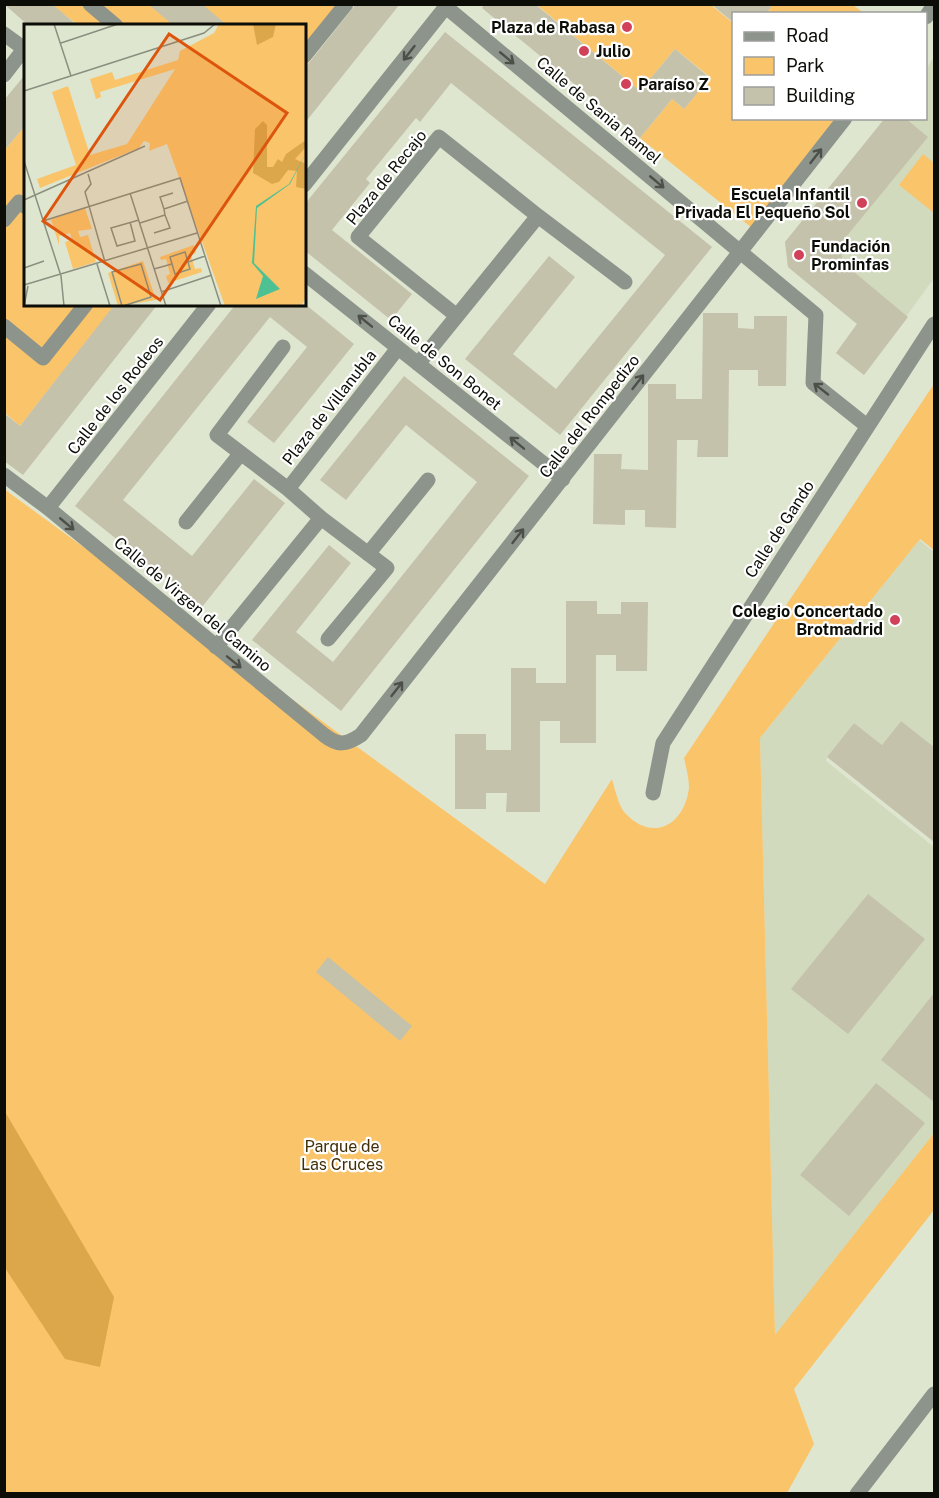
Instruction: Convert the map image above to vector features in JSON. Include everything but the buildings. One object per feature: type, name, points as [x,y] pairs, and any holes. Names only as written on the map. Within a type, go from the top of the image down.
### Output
[{"type":"street","points":[[90,4],[114,24]]},
{"type":"street","points":[[306,54],[346,4]]},
{"type":"street","points":[[306,182],[447,6]]},
{"type":"street","name":"Calle de Sania Ramel","points":[[447,6],[816,315],[813,383],[867,426]]},
{"type":"street","points":[[4,34],[24,49]]},
{"type":"street","points":[[4,75],[24,51]]},
{"type":"street","name":"Calle del Rompedizo","points":[[361,735],[843,120]]},
{"type":"street","name":"Plaza de Recajo","points":[[457,316],[358,237],[440,137],[625,282]]},
{"type":"street","points":[[4,220],[19,202],[24,206]]},
{"type":"street","points":[[418,364],[538,216]]},
{"type":"street","name":"Calle de Son Bonet","points":[[306,275],[563,479]]},
{"type":"street","points":[[4,326],[44,358],[84,306]]},
{"type":"street","name":"Calle de los Rodeos","points":[[48,508],[207,306]]},
{"type":"street","name":"Calle de Gando","points":[[653,793],[663,743],[934,324]]},
{"type":"street","name":"Plaza de Villanubla","points":[[283,347],[217,435],[387,568],[328,639]]},
{"type":"street","name":"Plaza de Villanubla","points":[[288,489],[398,348]]},
{"type":"street","points":[[186,522],[241,453]]},
{"type":"street","name":"Calle de Virgen del Camino","points":[[4,475],[48,508],[334,743],[350,742],[361,735]]},
{"type":"street","points":[[368,554],[428,480]]},
{"type":"street","points":[[216,647],[321,518]]},
{"type":"street","points":[[857,1494],[934,1394]]},
{"type":"shaded area","points":[[934,57],[934,278],[864,375],[836,353],[857,324],[788,267],[785,242],[884,120],[927,120],[927,68]]},
{"type":"shaded area","points":[[919,540],[934,552],[934,747],[901,721],[882,745],[854,723],[826,761],[934,847],[934,1133],[775,1336],[760,738]]},
{"type":"shaded area","points":[[4,1110],[114,1297],[100,1367],[65,1359],[5,1268]]},
{"type":"green space","points":[[773,4],[853,5],[863,12],[767,12]]},
{"type":"green space","points":[[52,5],[352,5],[306,66],[306,24],[77,24]]},
{"type":"green space","points":[[537,5],[711,5],[732,22],[732,120],[844,120],[757,232],[640,138],[672,99],[684,109],[710,77],[675,49],[640,91]]},
{"type":"green space","points":[[24,127],[24,306],[114,306],[20,426],[5,413],[4,151]]},
{"type":"green space","points":[[923,154],[934,163],[934,213],[899,185]]},
{"type":"green space","name":"Parque de Las Cruces","points":[[934,384],[934,550],[920,539],[760,738],[775,1335],[934,1133],[934,1210],[794,1389],[814,1444],[787,1493],[5,1493],[4,489],[545,884],[612,779],[620,806],[635,821],[644,826],[663,827],[678,816],[689,790],[684,758]]},
{"type":"place","name":"Plaza de Rabasa","points":[[627,27]]},
{"type":"place","name":"Julio","points":[[584,51]]},
{"type":"place","name":"Paraíso Z","points":[[626,84]]},
{"type":"place","name":"Escuela Infantil Privada El Pequeño Sol","points":[[862,203]]},
{"type":"place","name":"Fundación Prominfas","points":[[799,255]]},
{"type":"place","name":"Colegio Concertado Brotmadrid","points":[[895,620]]}]
